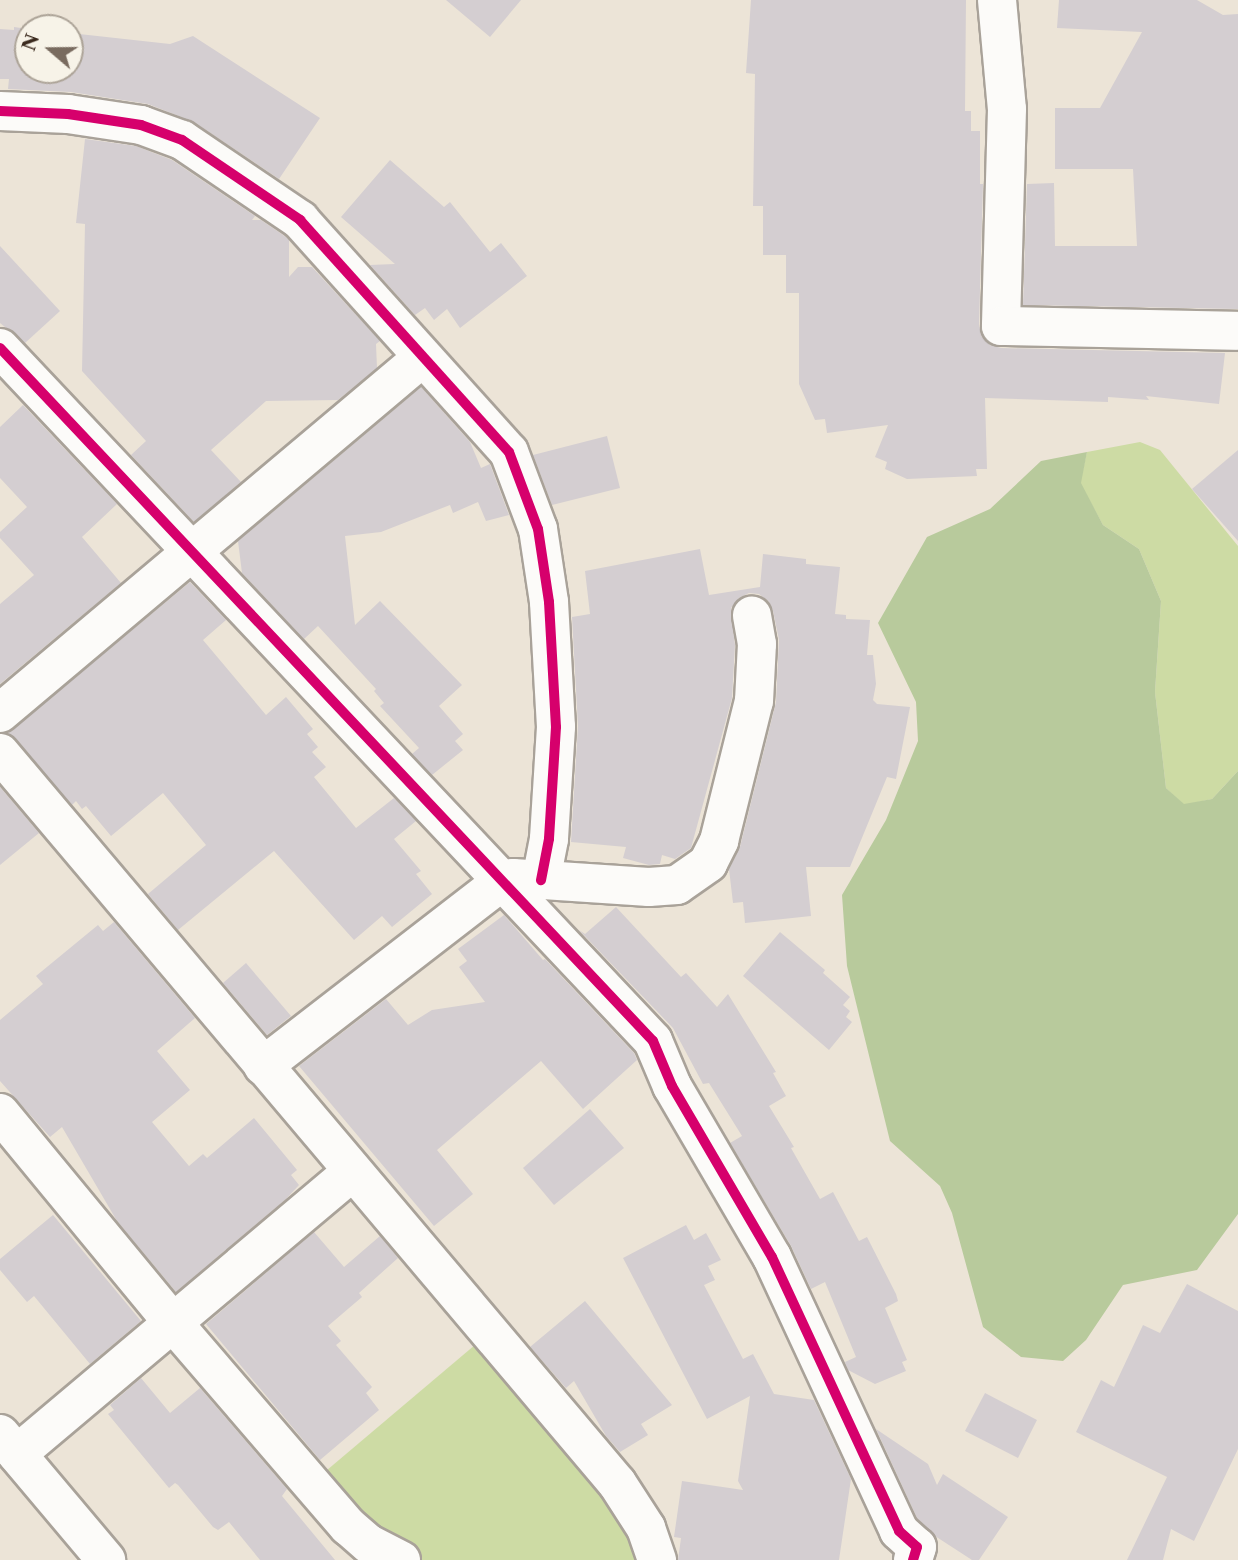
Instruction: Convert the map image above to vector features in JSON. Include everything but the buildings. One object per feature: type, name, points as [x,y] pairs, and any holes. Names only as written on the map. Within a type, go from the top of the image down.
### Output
[{"type":"street","points":[[997,0],[1007,109],[1001,326],[1237,331]]},
{"type":"street","points":[[0,111],[68,114],[141,125],[182,140],[300,220],[509,452],[538,529],[549,603],[556,727],[549,839],[541,880]]},
{"type":"street","points":[[0,348],[500,883],[653,1041],[672,1086],[772,1257],[899,1531],[923,1556]]},
{"type":"street","points":[[0,713],[422,358]]},
{"type":"street","points":[[263,1066],[500,883],[513,878],[649,887],[677,885],[708,863],[719,841],[754,701],[757,644],[752,615]]},
{"type":"street","points":[[0,753],[617,1483],[646,1528],[657,1560]]},
{"type":"street","points":[[0,1112],[174,1324],[348,1526],[369,1544],[401,1560]]},
{"type":"street","points":[[106,1560],[8,1444],[174,1324],[352,1172]]},
{"type":"green space","points":[[1140,442],[1160,450],[1238,546],[1238,771],[1212,799],[1184,805],[1166,788],[1155,692],[1161,601],[1139,549],[1103,525],[1080,483],[1087,452]]},
{"type":"green space","points":[[1087,452],[1081,483],[1103,525],[1139,549],[1161,601],[1155,692],[1166,788],[1184,804],[1212,799],[1238,771],[1238,1214],[1197,1270],[1123,1285],[1086,1340],[1063,1361],[1021,1357],[983,1327],[952,1213],[940,1186],[890,1141],[847,966],[842,895],[886,820],[918,741],[916,702],[878,623],[927,537],[990,509],[1041,461]]},
{"type":"green space","points":[[482,1339],[614,1496],[645,1560],[422,1560],[404,1554],[320,1476]]},
{"type":"cycle path","points":[[0,111],[68,114],[141,125],[182,140],[300,220],[509,452],[538,529],[549,602],[556,727],[549,839],[541,880]]},
{"type":"cycle path","points":[[0,348],[653,1041],[672,1086],[772,1257],[899,1531],[917,1547],[913,1560]]}]
